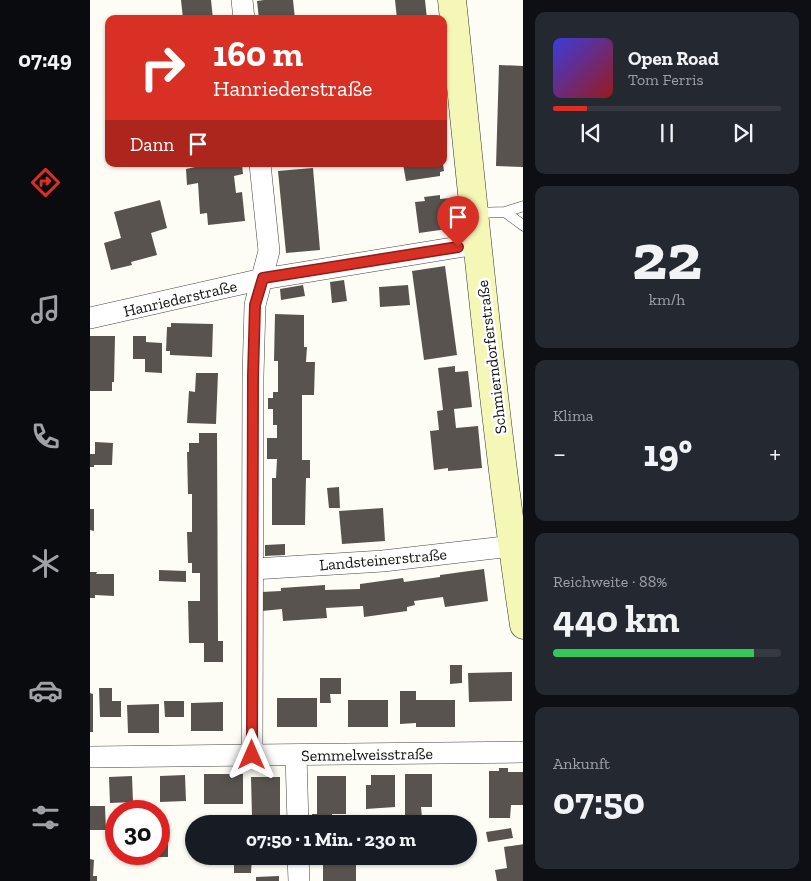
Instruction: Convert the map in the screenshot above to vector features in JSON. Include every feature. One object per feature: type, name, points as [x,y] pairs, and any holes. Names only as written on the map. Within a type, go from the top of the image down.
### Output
[{"type":"street","points":[[242,0],[244,15]]},
{"type":"street","name":"Schmierndorferstraße","points":[[452,0],[512,546],[521,590],[523,613]]},
{"type":"street","points":[[252,755],[253,376],[255,305],[269,251],[260,167]]},
{"type":"street","name":"Hanriederstraße","points":[[90,318],[263,278],[478,244]]},
{"type":"street","name":"Landsteinerstraße","points":[[253,569],[383,561],[512,546]]},
{"type":"street","name":"Semmelweisstraße","points":[[90,757],[523,752]]},
{"type":"street","points":[[296,755],[298,815]]},
{"type":"street","points":[[298,865],[299,881]]},
{"type":"lane","points":[[474,213],[505,212],[523,206]]},
{"type":"lane","points":[[505,212],[523,225]]},
{"type":"building","points":[[181,0],[211,0],[213,15],[183,15]]},
{"type":"building","points":[[293,0],[295,15],[259,15],[257,1]]},
{"type":"building","points":[[395,0],[425,0],[427,15],[397,15]]},
{"type":"building","points":[[499,65],[523,66],[523,167],[496,166]]},
{"type":"building","points":[[195,167],[242,167],[243,174],[234,176],[236,193],[242,192],[245,221],[208,225],[207,213],[200,214],[198,183],[187,185],[186,169]]},
{"type":"building","points":[[404,167],[443,167],[444,171],[440,172],[440,176],[406,181]]},
{"type":"building","points":[[313,168],[320,250],[286,253],[278,171]]},
{"type":"building","points":[[440,195],[440,199],[450,198],[454,228],[419,233],[415,202],[425,201],[424,197]]},
{"type":"building","points":[[160,200],[167,228],[151,233],[157,255],[131,262],[132,265],[111,270],[104,243],[121,238],[114,212]]},
{"type":"building","points":[[445,266],[457,355],[424,360],[412,271]]},
{"type":"building","points":[[344,280],[347,301],[332,303],[330,282]]},
{"type":"building","points":[[303,285],[305,296],[281,300],[280,289]]},
{"type":"building","points":[[408,285],[410,305],[380,307],[379,287]]},
{"type":"building","points":[[275,314],[304,315],[304,347],[307,347],[306,362],[315,362],[314,395],[302,395],[302,460],[310,460],[310,478],[306,478],[305,525],[272,525],[272,478],[276,478],[277,459],[267,459],[267,438],[277,438],[277,425],[273,425],[273,409],[268,409],[268,398],[273,398],[273,392],[278,392],[278,361],[274,361]]},
{"type":"building","points":[[171,323],[213,324],[212,357],[170,355],[170,351],[166,351],[167,327],[171,327]]},
{"type":"building","points":[[90,336],[115,336],[114,382],[112,382],[112,391],[90,391]]},
{"type":"building","points":[[133,336],[146,336],[146,342],[162,343],[162,373],[145,372],[145,359],[133,359]]},
{"type":"building","points":[[455,366],[455,372],[468,371],[472,407],[454,409],[456,428],[478,426],[482,468],[448,471],[448,468],[434,470],[430,431],[439,430],[437,411],[443,410],[438,368]]},
{"type":"building","points":[[196,373],[218,373],[216,424],[187,423],[189,391],[195,392]]},
{"type":"building","points":[[199,433],[217,433],[218,641],[223,641],[223,662],[204,662],[204,643],[189,643],[188,601],[200,601],[200,573],[192,573],[192,563],[188,563],[187,532],[192,532],[192,494],[188,494],[187,452],[189,452],[189,443],[199,443]]},
{"type":"building","points":[[95,442],[113,443],[112,465],[94,465],[94,467],[90,467],[90,454],[95,454]]},
{"type":"building","points":[[339,487],[340,508],[329,508],[327,488]]},
{"type":"building","points":[[383,508],[385,541],[342,544],[339,511]]},
{"type":"building","points":[[90,509],[94,509],[94,531],[90,530]]},
{"type":"building","points":[[285,544],[285,555],[265,556],[265,545]]},
{"type":"building","points":[[484,569],[488,601],[445,607],[443,597],[414,601],[415,605],[407,607],[407,611],[364,617],[363,606],[326,608],[327,618],[283,621],[282,609],[262,611],[261,592],[281,591],[281,588],[325,585],[325,590],[360,589],[360,584],[403,578],[404,582]]},
{"type":"building","points":[[159,570],[186,571],[186,582],[159,581]]},
{"type":"building","points":[[90,572],[114,574],[114,596],[95,595],[95,598],[90,598]]},
{"type":"building","points":[[450,665],[462,665],[462,683],[450,684]]},
{"type":"building","points":[[512,672],[512,701],[469,702],[468,673]]},
{"type":"building","points":[[320,678],[341,678],[341,694],[330,694],[331,703],[320,703]]},
{"type":"building","points":[[99,688],[112,688],[112,701],[121,701],[121,717],[100,717]]},
{"type":"building","points":[[400,691],[416,691],[416,700],[455,700],[455,727],[416,727],[416,723],[400,724]]},
{"type":"building","points":[[90,693],[93,694],[93,732],[90,732]]},
{"type":"building","points":[[277,698],[317,698],[317,727],[277,727]]},
{"type":"building","points":[[348,700],[388,700],[388,727],[348,727]]},
{"type":"building","points":[[164,701],[184,701],[184,717],[165,717]]},
{"type":"building","points":[[223,702],[223,731],[191,731],[191,703]]},
{"type":"building","points":[[159,704],[159,733],[128,733],[127,705]]},
{"type":"building","points":[[499,768],[508,768],[508,772],[523,772],[523,805],[511,805],[510,818],[489,818],[489,771],[499,771]]},
{"type":"building","points":[[204,774],[243,774],[243,804],[204,804]]},
{"type":"building","points":[[405,774],[432,774],[432,807],[421,807],[422,815],[405,815]]},
{"type":"building","points":[[185,775],[186,801],[160,800],[160,776]]},
{"type":"building","points":[[371,775],[395,775],[395,807],[366,809],[366,785],[371,785]]},
{"type":"building","points":[[132,776],[133,800],[110,800],[109,777]]},
{"type":"building","points":[[317,776],[346,776],[346,814],[312,815],[317,814]]},
{"type":"building","points":[[251,777],[280,777],[280,815],[252,815]]},
{"type":"building","points":[[90,806],[105,806],[105,830],[90,830]]},
{"type":"building","points":[[511,828],[513,838],[488,842],[486,832]]},
{"type":"building","points":[[523,844],[523,881],[497,881],[495,870],[507,868],[504,847]]},
{"type":"building","points":[[90,859],[94,860],[93,876],[97,876],[97,881],[90,881]]},
{"type":"building","points":[[234,865],[251,865],[251,873],[234,873]]},
{"type":"building","points":[[323,865],[356,865],[356,881],[323,881]]},
{"type":"building","points":[[279,876],[279,881],[256,881],[256,877]]},
{"type":"route","points":[[252,755],[253,376],[255,305],[263,278],[458,247]]}]
